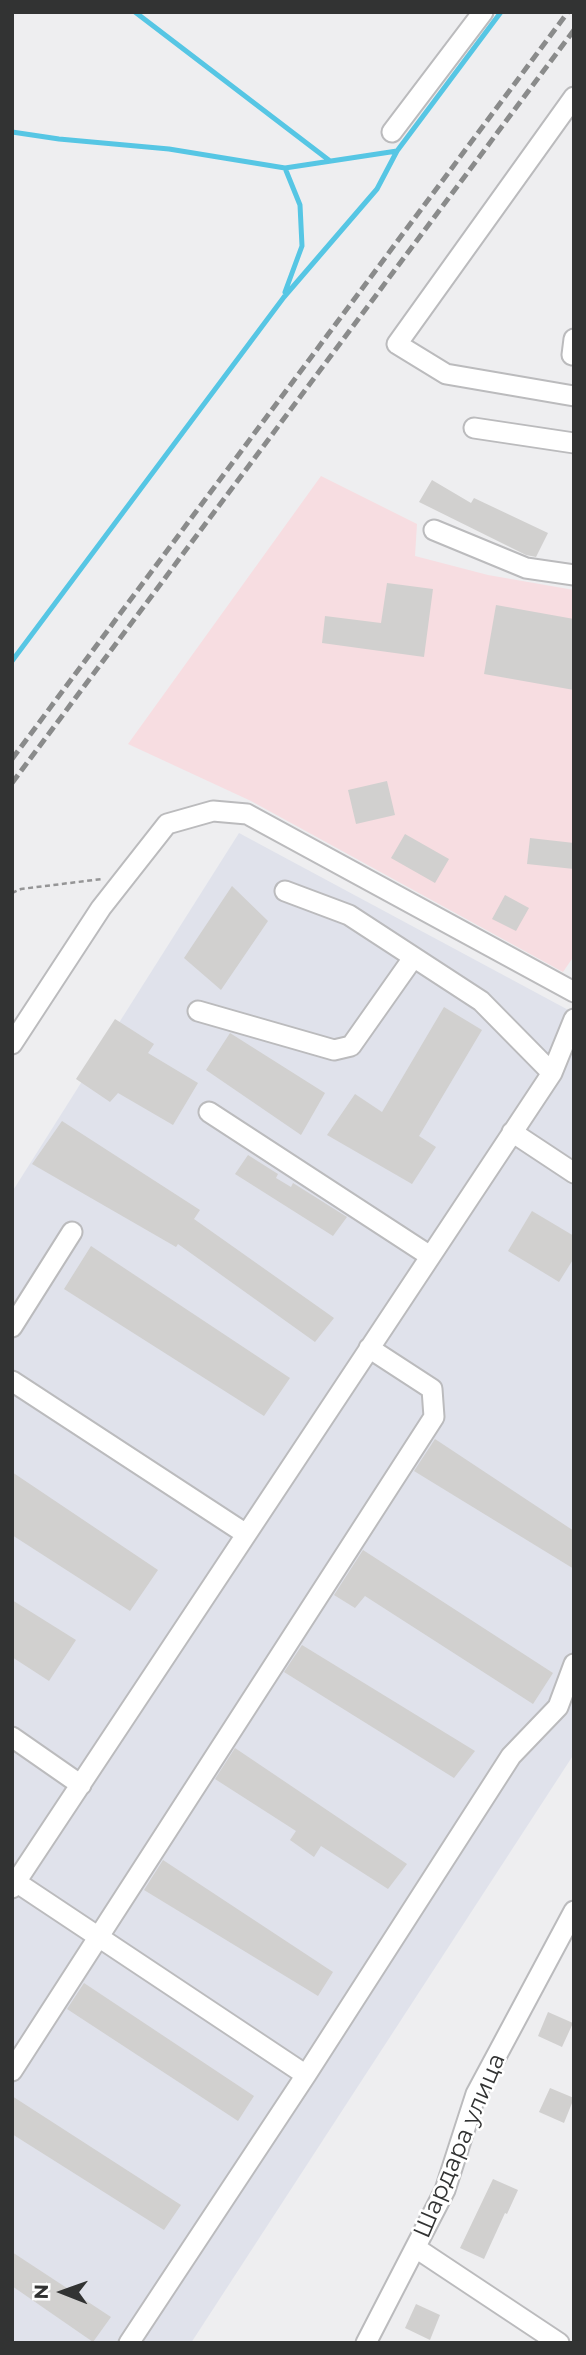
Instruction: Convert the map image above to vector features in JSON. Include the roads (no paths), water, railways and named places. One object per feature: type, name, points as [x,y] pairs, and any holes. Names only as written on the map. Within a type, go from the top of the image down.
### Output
[{"type":"street","points":[[392,132],[482,12]]},
{"type":"street","points":[[574,97],[397,344],[446,374],[574,397]]},
{"type":"street","points":[[574,339],[574,355]]},
{"type":"street","points":[[474,428],[574,443]]},
{"type":"street","points":[[434,530],[526,568],[574,575]]},
{"type":"street","points":[[12,1044],[101,908],[167,824],[212,811],[247,814],[574,992]]},
{"type":"street","points":[[285,891],[349,915],[481,1001],[552,1073]]},
{"type":"street","points":[[198,1011],[334,1050],[351,1046],[413,958]]},
{"type":"street","points":[[306,2075],[99,1937],[14,1885],[552,1073],[574,1019]]},
{"type":"street","points":[[209,1112],[430,1256]]},
{"type":"street","points":[[512,1132],[574,1172]]},
{"type":"street","points":[[12,1327],[72,1232]]},
{"type":"street","points":[[12,2071],[434,1417],[432,1389],[369,1348]]},
{"type":"street","points":[[12,1381],[246,1534]]},
{"type":"street","points":[[129,2343],[306,2075],[511,1756],[558,1707],[574,1664]]},
{"type":"street","points":[[12,1737],[80,1785]]},
{"type":"street","name":"Шардара улица","points":[[366,2343],[445,2190],[476,2094],[574,1911]]},
{"type":"street","points":[[416,2248],[559,2343]]},
{"type":"waterway","points":[[135,12],[330,161]]},
{"type":"waterway","points":[[12,132],[169,149],[285,168],[397,151],[501,12]]},
{"type":"waterway","points":[[12,661],[284,297],[377,189],[397,151]]},
{"type":"waterway","points":[[285,168],[300,205],[302,246],[285,292]]},
{"type":"railway","points":[[12,759],[568,12]]},
{"type":"railway","points":[[12,783],[574,30]]}]
